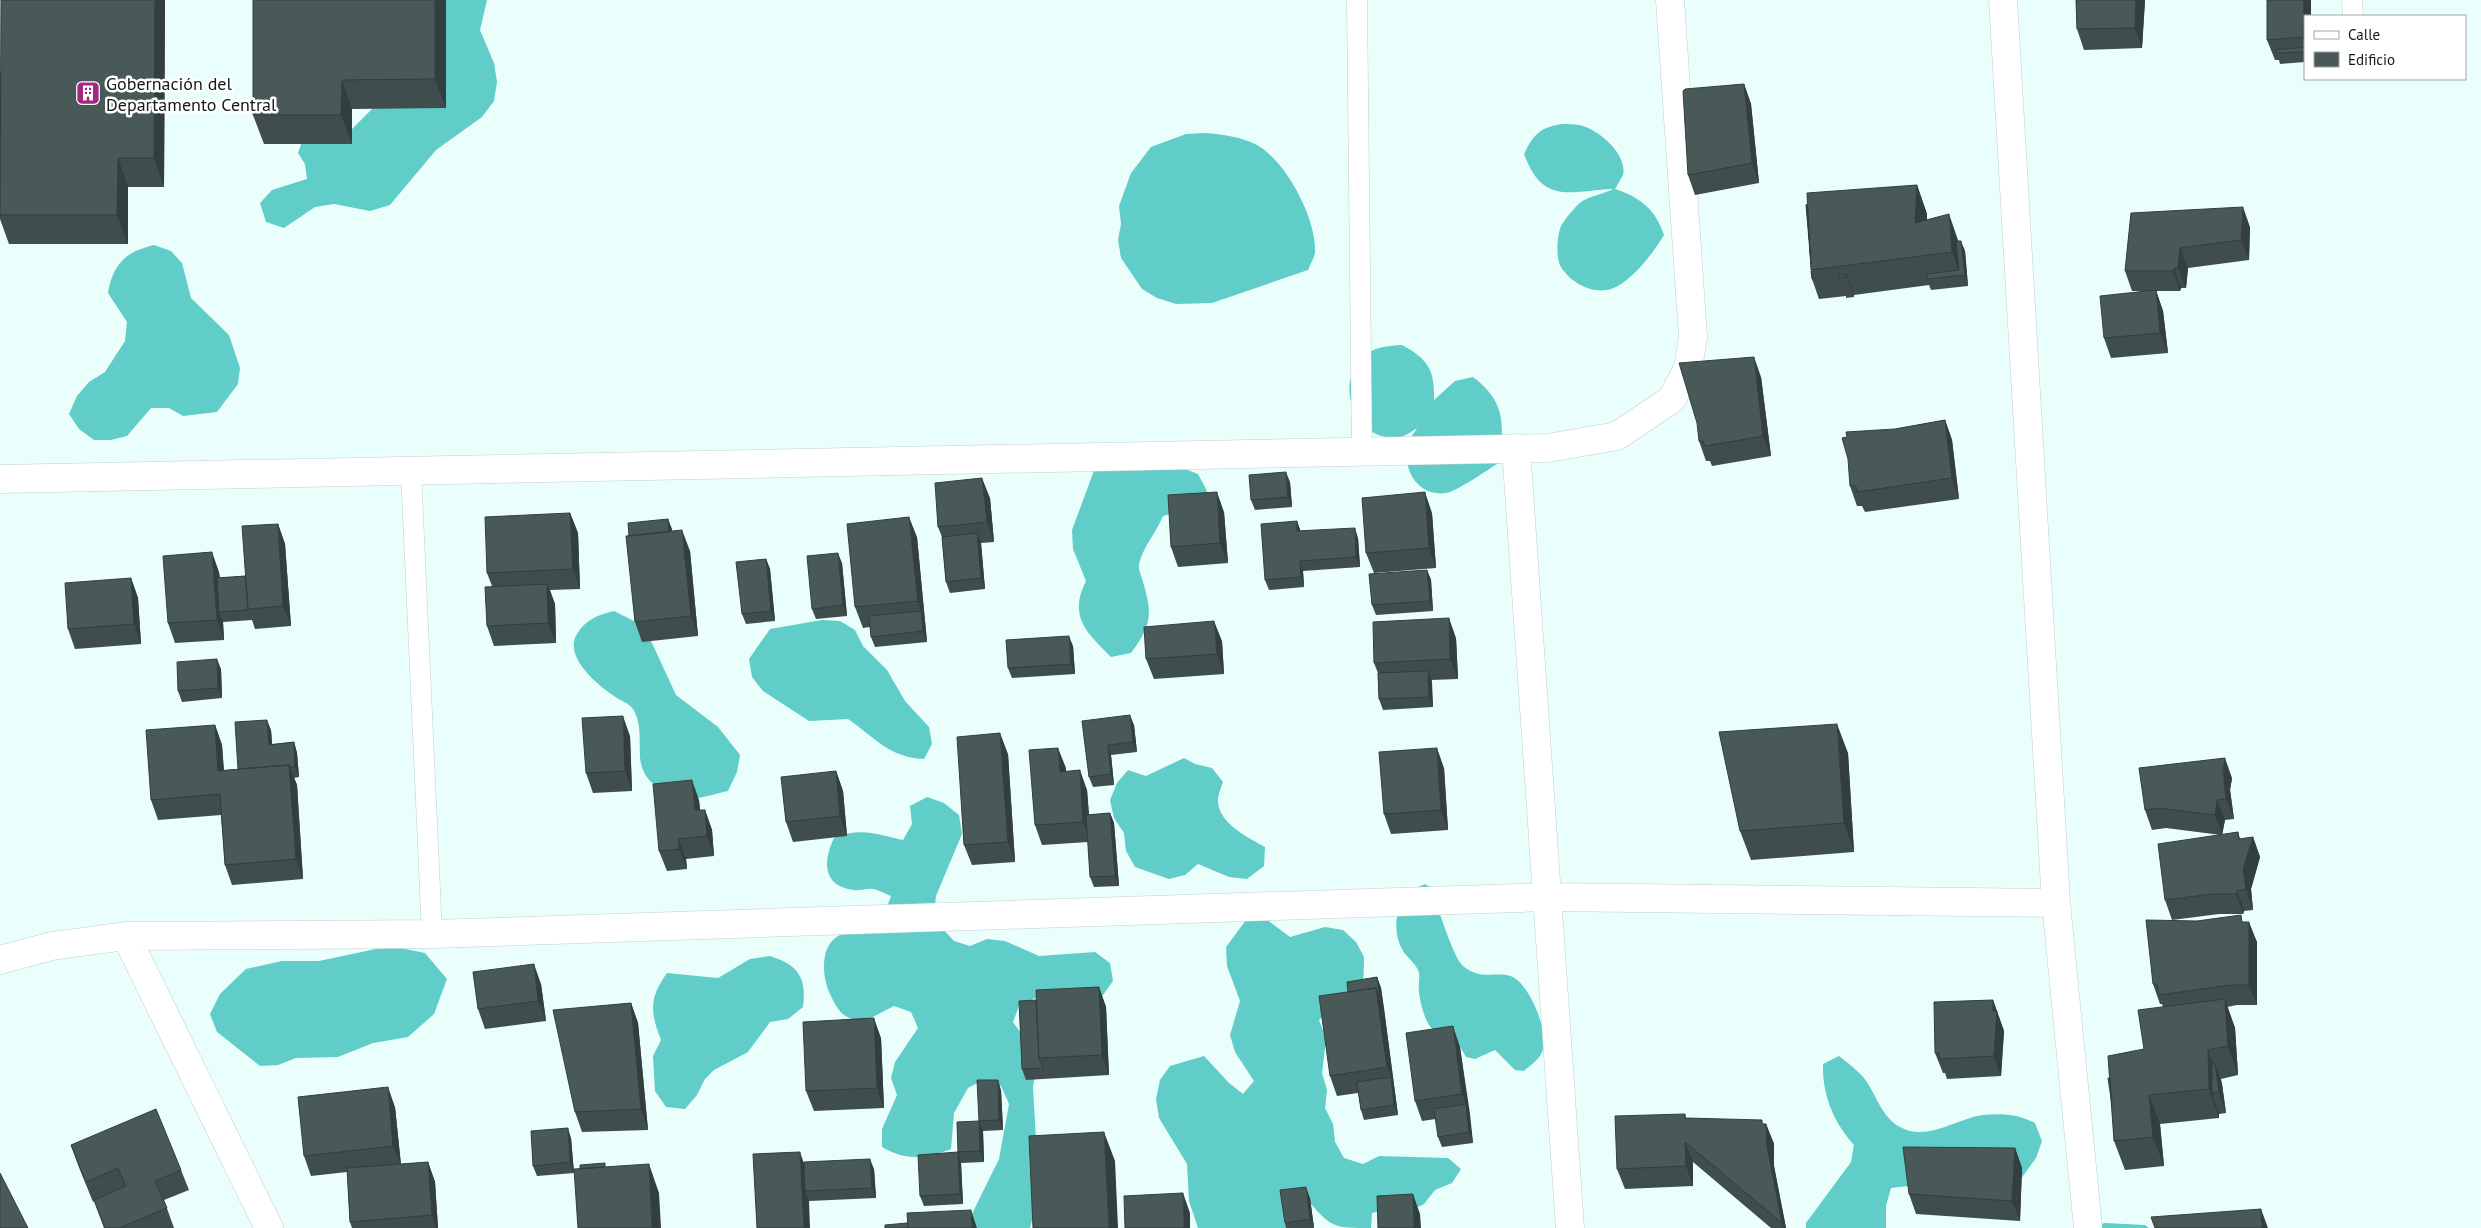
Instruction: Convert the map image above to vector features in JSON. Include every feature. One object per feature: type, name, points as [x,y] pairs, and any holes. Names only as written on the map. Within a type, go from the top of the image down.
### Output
[{"type":"street","points":[[0,479],[1548,448],[1617,436],[1672,399],[1688,368],[1693,337],[1670,0]]},
{"type":"street","points":[[2003,0],[2056,903],[2088,1228]]},
{"type":"street","points":[[1516,448],[1570,1228]]},
{"type":"street","points":[[0,960],[52,946],[126,936],[432,934],[1547,897],[2056,903]]},
{"type":"street","points":[[126,936],[269,1228]]},
{"type":"lane","points":[[1357,0],[1362,452]]},
{"type":"lane","points":[[2352,0],[2353,15]]},
{"type":"lane","points":[[411,471],[432,934]]},
{"type":"shaded area","points":[[427,0],[487,0],[480,30],[494,63],[497,82],[494,101],[482,117],[436,150],[390,205],[370,211],[334,204],[315,207],[284,228],[266,222],[260,203],[272,190],[307,179],[305,164],[298,153],[304,136],[352,129],[377,104]]},
{"type":"shaded area","points":[[1563,124],[1586,127],[1610,143],[1621,159],[1623,167],[1623,175],[1615,189],[1632,196],[1646,206],[1661,226],[1664,235],[1632,276],[1623,283],[1607,290],[1594,290],[1575,282],[1559,264],[1558,243],[1561,226],[1578,204],[1588,198],[1613,189],[1571,192],[1549,188],[1531,170],[1524,154],[1531,141],[1539,133],[1549,127]]},
{"type":"shaded area","points":[[1205,133],[1232,136],[1251,142],[1268,153],[1279,164],[1298,192],[1305,208],[1311,224],[1315,253],[1308,270],[1212,303],[1176,304],[1157,298],[1142,289],[1121,258],[1118,240],[1121,224],[1119,206],[1131,173],[1151,147],[1186,134]]},
{"type":"shaded area","points":[[154,245],[171,251],[182,263],[191,298],[229,335],[240,368],[238,384],[217,412],[183,416],[169,408],[151,408],[127,436],[111,440],[94,440],[79,429],[69,414],[77,396],[89,382],[105,372],[125,341],[127,322],[108,293],[113,274],[122,261],[135,251]]},
{"type":"shaded area","points":[[1402,345],[1418,355],[1428,366],[1433,381],[1434,400],[1455,381],[1473,377],[1492,396],[1497,405],[1502,425],[1500,462],[1451,492],[1436,493],[1427,491],[1414,480],[1407,464],[1407,454],[1410,438],[1417,428],[1407,435],[1400,437],[1384,437],[1371,431],[1360,421],[1353,408],[1350,393],[1351,378],[1357,364],[1368,353],[1376,349]]},
{"type":"shaded area","points":[[1101,452],[1180,467],[1198,474],[1207,491],[1198,508],[1163,516],[1143,552],[1139,564],[1149,612],[1146,627],[1138,644],[1131,653],[1111,657],[1088,632],[1080,615],[1079,605],[1086,581],[1073,549],[1072,530]]},
{"type":"shaded area","points":[[614,611],[646,630],[676,695],[718,727],[740,755],[737,772],[728,791],[700,798],[682,797],[657,787],[645,775],[640,757],[639,726],[633,709],[599,685],[584,669],[574,651],[577,634],[588,621]]},
{"type":"shaded area","points":[[822,620],[840,621],[855,630],[863,646],[887,670],[905,701],[929,727],[932,744],[924,759],[912,758],[892,751],[848,719],[809,721],[763,691],[752,677],[749,659],[770,629]]},
{"type":"shaded area","points":[[1184,758],[1195,764],[1212,768],[1223,782],[1218,798],[1222,814],[1234,828],[1265,847],[1264,866],[1247,879],[1229,877],[1198,864],[1185,875],[1169,879],[1135,867],[1126,851],[1124,833],[1114,818],[1110,800],[1117,783],[1128,770],[1146,776]]},
{"type":"shaded area","points":[[927,797],[944,803],[959,815],[962,834],[936,896],[934,913],[942,928],[954,941],[970,946],[987,939],[1005,941],[1039,956],[1095,952],[1110,963],[1113,981],[1103,995],[1086,1001],[1035,998],[1019,1006],[1013,1022],[1033,1050],[1036,1069],[1033,1087],[1039,1193],[1030,1228],[965,1228],[999,1159],[1009,1104],[1001,1086],[983,1080],[968,1088],[954,1113],[951,1149],[933,1155],[916,1157],[899,1155],[882,1147],[882,1129],[897,1095],[891,1078],[895,1062],[918,1028],[911,1012],[894,1006],[863,1022],[851,1019],[842,1014],[836,1006],[825,979],[824,962],[828,946],[840,935],[873,924],[884,912],[891,896],[871,889],[854,890],[844,888],[831,878],[827,864],[830,847],[834,838],[861,832],[903,840],[912,824],[910,806]]},
{"type":"shaded area","points":[[1425,884],[1432,888],[1450,941],[1462,965],[1475,973],[1513,977],[1526,990],[1532,1000],[1541,1022],[1544,1044],[1539,1058],[1524,1071],[1515,1070],[1495,1050],[1475,1059],[1466,1057],[1457,1043],[1434,1031],[1427,1022],[1422,1009],[1419,973],[1403,951],[1399,942],[1396,922],[1402,903],[1408,895]]},
{"type":"shaded area","points":[[1262,916],[1290,937],[1325,927],[1343,930],[1356,942],[1364,957],[1363,995],[1332,1009],[1319,1020],[1326,1039],[1322,1073],[1327,1090],[1325,1108],[1333,1124],[1335,1142],[1344,1158],[1363,1164],[1379,1156],[1448,1158],[1461,1169],[1452,1183],[1435,1190],[1424,1204],[1408,1212],[1390,1209],[1372,1213],[1371,1228],[1349,1228],[1335,1225],[1323,1217],[1309,1202],[1292,1228],[1198,1228],[1189,1201],[1187,1164],[1159,1118],[1156,1099],[1160,1080],[1170,1066],[1204,1056],[1229,1083],[1243,1094],[1254,1081],[1235,1052],[1230,1035],[1240,1001],[1227,966],[1226,947],[1246,920]]},
{"type":"shaded area","points":[[390,946],[425,953],[447,979],[434,1014],[408,1037],[373,1043],[338,1057],[296,1058],[278,1065],[260,1066],[217,1032],[210,1014],[220,994],[246,969],[282,961],[319,961]]},
{"type":"shaded area","points":[[770,956],[794,968],[802,980],[803,1007],[788,1019],[770,1022],[748,1052],[714,1070],[705,1079],[697,1095],[685,1109],[666,1107],[655,1091],[653,1056],[661,1040],[653,1013],[653,1005],[657,990],[667,973],[718,978],[750,959]]},
{"type":"shaded area","points":[[1839,1056],[1864,1078],[1884,1112],[1898,1126],[1909,1131],[1919,1132],[1930,1131],[1983,1115],[2003,1114],[2016,1116],[2035,1123],[2042,1141],[2036,1158],[2015,1187],[1909,1186],[1891,1188],[1886,1206],[1886,1228],[1806,1228],[1806,1223],[1851,1162],[1854,1145],[1835,1118],[1827,1097],[1823,1075],[1823,1064]]},
{"type":"shaded area","points":[[2105,1223],[2145,1225],[2149,1228],[2084,1228]]},
{"type":"building","name":"Gobernación del Departamento Central","points":[[1,0],[155,0],[154,158],[118,158],[117,215],[0,215]]},
{"type":"building","name":"Gobernación del Departamento Central","points":[[253,0],[435,0],[435,79],[342,80],[341,115],[253,115]]},
{"type":"building","points":[[2076,0],[2136,0],[2135,28],[2077,29]]},
{"type":"building","points":[[2267,0],[2304,0],[2303,37],[2267,40]]},
{"type":"building","points":[[2304,47],[2304,52],[2276,53],[2276,50]]},
{"type":"building","points":[[1744,84],[1752,163],[1688,175],[1683,91],[1685,89]]},
{"type":"building","points":[[1917,185],[1915,223],[1949,214],[1952,252],[1811,270],[1807,193]]},
{"type":"building","points":[[1807,204],[1811,264],[1806,205]]},
{"type":"building","points":[[2243,207],[2241,240],[2180,248],[2178,268],[2174,268],[2173,271],[2125,271],[2131,213]]},
{"type":"building","points":[[1956,241],[1961,241],[1965,275],[1927,279],[1927,274],[1959,270]]},
{"type":"building","points":[[1839,275],[1847,275],[1847,277],[1839,278]]},
{"type":"building","points":[[2156,290],[2160,333],[2104,338],[2100,296]]},
{"type":"building","points":[[1754,357],[1763,436],[1705,446],[1703,441],[1699,441],[1697,423],[1679,363]]},
{"type":"building","points":[[1945,420],[1952,478],[1857,492],[1856,486],[1850,486],[1848,459],[1842,438],[1847,437],[1846,432],[1895,429]]},
{"type":"building","points":[[1286,472],[1288,497],[1251,500],[1249,475]]},
{"type":"building","points":[[982,478],[987,522],[938,527],[935,483]]},
{"type":"building","points":[[1217,492],[1220,543],[1171,547],[1168,495]]},
{"type":"building","points":[[1425,492],[1429,548],[1366,553],[1362,498]]},
{"type":"building","points":[[570,513],[573,569],[487,573],[485,517]]},
{"type":"building","points":[[909,517],[918,601],[855,607],[847,524]]},
{"type":"building","points":[[668,519],[669,532],[629,536],[628,523]]},
{"type":"building","points":[[1297,521],[1297,531],[1355,528],[1356,557],[1300,561],[1301,577],[1265,580],[1261,524]]},
{"type":"building","points":[[278,524],[283,606],[248,609],[242,526]]},
{"type":"building","points":[[682,530],[691,616],[635,622],[626,536]]},
{"type":"building","points":[[977,533],[981,578],[946,582],[942,537]]},
{"type":"building","points":[[212,552],[217,620],[168,623],[163,556]]},
{"type":"building","points":[[838,553],[843,605],[812,609],[807,556]]},
{"type":"building","points":[[766,559],[771,611],[742,614],[736,562]]},
{"type":"building","points":[[1427,570],[1430,601],[1372,605],[1369,574]]},
{"type":"building","points":[[245,576],[248,610],[219,612],[217,578]]},
{"type":"building","points":[[131,578],[134,624],[68,629],[65,583]]},
{"type":"building","points":[[547,584],[548,623],[487,626],[485,587]]},
{"type":"building","points":[[921,611],[923,631],[871,637],[869,616]]},
{"type":"building","points":[[1449,618],[1450,659],[1374,663],[1373,622]]},
{"type":"building","points":[[1214,621],[1217,654],[1146,659],[1144,627]]},
{"type":"building","points":[[1069,636],[1071,664],[1008,668],[1006,640]]},
{"type":"building","points":[[217,659],[218,688],[178,691],[177,662]]},
{"type":"building","points":[[1428,671],[1429,697],[1379,699],[1378,673]]},
{"type":"building","points":[[1130,715],[1133,742],[1108,745],[1111,774],[1089,777],[1082,721]]},
{"type":"building","points":[[623,716],[625,771],[586,773],[582,718]]},
{"type":"building","points":[[267,720],[269,745],[294,742],[295,767],[290,767],[289,765],[238,769],[235,722]]},
{"type":"building","points":[[1837,724],[1844,823],[1740,831],[1719,732]]},
{"type":"building","points":[[215,725],[218,771],[289,765],[296,859],[225,865],[220,794],[151,800],[146,730]]},
{"type":"building","points":[[1000,733],[1008,842],[964,845],[957,737]]},
{"type":"building","points":[[1058,748],[1060,772],[1080,770],[1083,822],[1035,825],[1029,750]]},
{"type":"building","points":[[1437,748],[1441,810],[1384,814],[1379,752]]},
{"type":"building","points":[[2225,758],[2223,770],[2226,799],[2217,800],[2215,815],[2159,808],[2145,810],[2139,768]]},
{"type":"building","points":[[836,771],[840,816],[786,822],[781,777]]},
{"type":"building","points":[[692,780],[695,810],[705,810],[707,836],[678,839],[679,849],[659,851],[653,784]]},
{"type":"building","points":[[1110,813],[1115,876],[1090,877],[1086,815]]},
{"type":"building","points":[[2238,832],[2239,839],[2253,837],[2243,869],[2246,889],[2237,891],[2236,894],[2212,894],[2165,900],[2158,844]]},
{"type":"building","points":[[2241,915],[2242,922],[2249,922],[2249,985],[2230,985],[2159,995],[2157,984],[2153,984],[2146,920],[2197,921]]},
{"type":"building","points":[[534,964],[538,1001],[478,1009],[473,972]]},
{"type":"building","points":[[1377,977],[1380,998],[1376,988],[1348,992],[1347,982]]},
{"type":"building","points":[[1099,987],[1102,1055],[1039,1058],[1036,990]]},
{"type":"building","points":[[1376,988],[1387,1067],[1330,1076],[1319,996]]},
{"type":"building","points":[[2225,999],[2228,1046],[2208,1050],[2209,1089],[2149,1095],[2153,1137],[2114,1141],[2108,1056],[2144,1049],[2138,1010]]},
{"type":"building","points":[[1036,1000],[1039,1058],[1043,1068],[1022,1069],[1019,1001]]},
{"type":"building","points":[[1993,1000],[1993,1011],[1997,1011],[1994,1056],[1940,1059],[1939,1053],[1935,1053],[1934,1002]]},
{"type":"building","points":[[631,1003],[641,1109],[575,1112],[553,1010]]},
{"type":"building","points":[[874,1018],[877,1088],[806,1091],[803,1022]]},
{"type":"building","points":[[1453,1026],[1462,1094],[1415,1101],[1406,1033]]},
{"type":"building","points":[[2215,1063],[2219,1092],[2212,1093],[2212,1064]]},
{"type":"building","points":[[1391,1077],[1394,1105],[1361,1110],[1357,1082]]},
{"type":"building","points":[[2108,1078],[2110,1078],[2112,1105]]},
{"type":"building","points":[[977,1080],[998,1080],[999,1120],[979,1121]]},
{"type":"building","points":[[388,1087],[393,1146],[304,1156],[298,1097]]},
{"type":"building","points":[[1466,1104],[1469,1132],[1438,1137],[1434,1109]]},
{"type":"building","points":[[156,1109],[181,1170],[155,1181],[167,1208],[119,1228],[105,1228],[94,1200],[126,1186],[118,1168],[86,1182],[71,1145]]},
{"type":"building","points":[[1685,1114],[1685,1118],[1762,1120],[1762,1124],[1766,1124],[1767,1146],[1782,1223],[1685,1142],[1686,1166],[1617,1169],[1615,1116]]},
{"type":"building","points":[[979,1121],[980,1151],[958,1152],[957,1122]]},
{"type":"building","points":[[568,1128],[570,1162],[533,1166],[531,1131]]},
{"type":"building","points":[[1104,1132],[1109,1228],[1033,1228],[1029,1136]]},
{"type":"building","points":[[1903,1147],[2015,1148],[2012,1201],[1909,1194]]},
{"type":"building","points":[[800,1152],[804,1228],[757,1228],[753,1154]]},
{"type":"building","points":[[958,1152],[960,1194],[920,1196],[918,1155]]},
{"type":"building","points":[[870,1159],[872,1188],[805,1191],[804,1162]]},
{"type":"building","points":[[428,1162],[432,1215],[350,1222],[347,1168]]},
{"type":"building","points":[[605,1163],[605,1167],[580,1169],[580,1165]]},
{"type":"building","points":[[649,1164],[652,1228],[578,1228],[574,1169]]},
{"type":"building","points":[[0,1173],[28,1228],[0,1228]]},
{"type":"building","points":[[1306,1187],[1310,1219],[1285,1223],[1280,1190]]},
{"type":"building","points":[[1183,1193],[1184,1228],[1125,1228],[1124,1196]]},
{"type":"building","points":[[1413,1194],[1414,1228],[1378,1228],[1377,1196]]},
{"type":"building","points":[[2261,1209],[2262,1228],[2155,1228],[2151,1217]]},
{"type":"building","points":[[971,1210],[972,1228],[908,1228],[907,1213]]},
{"type":"building","points":[[907,1223],[908,1228],[885,1228],[885,1225]]},
{"type":"place","name":"Gobernación del Departamento Central","points":[[88,93]]}]
